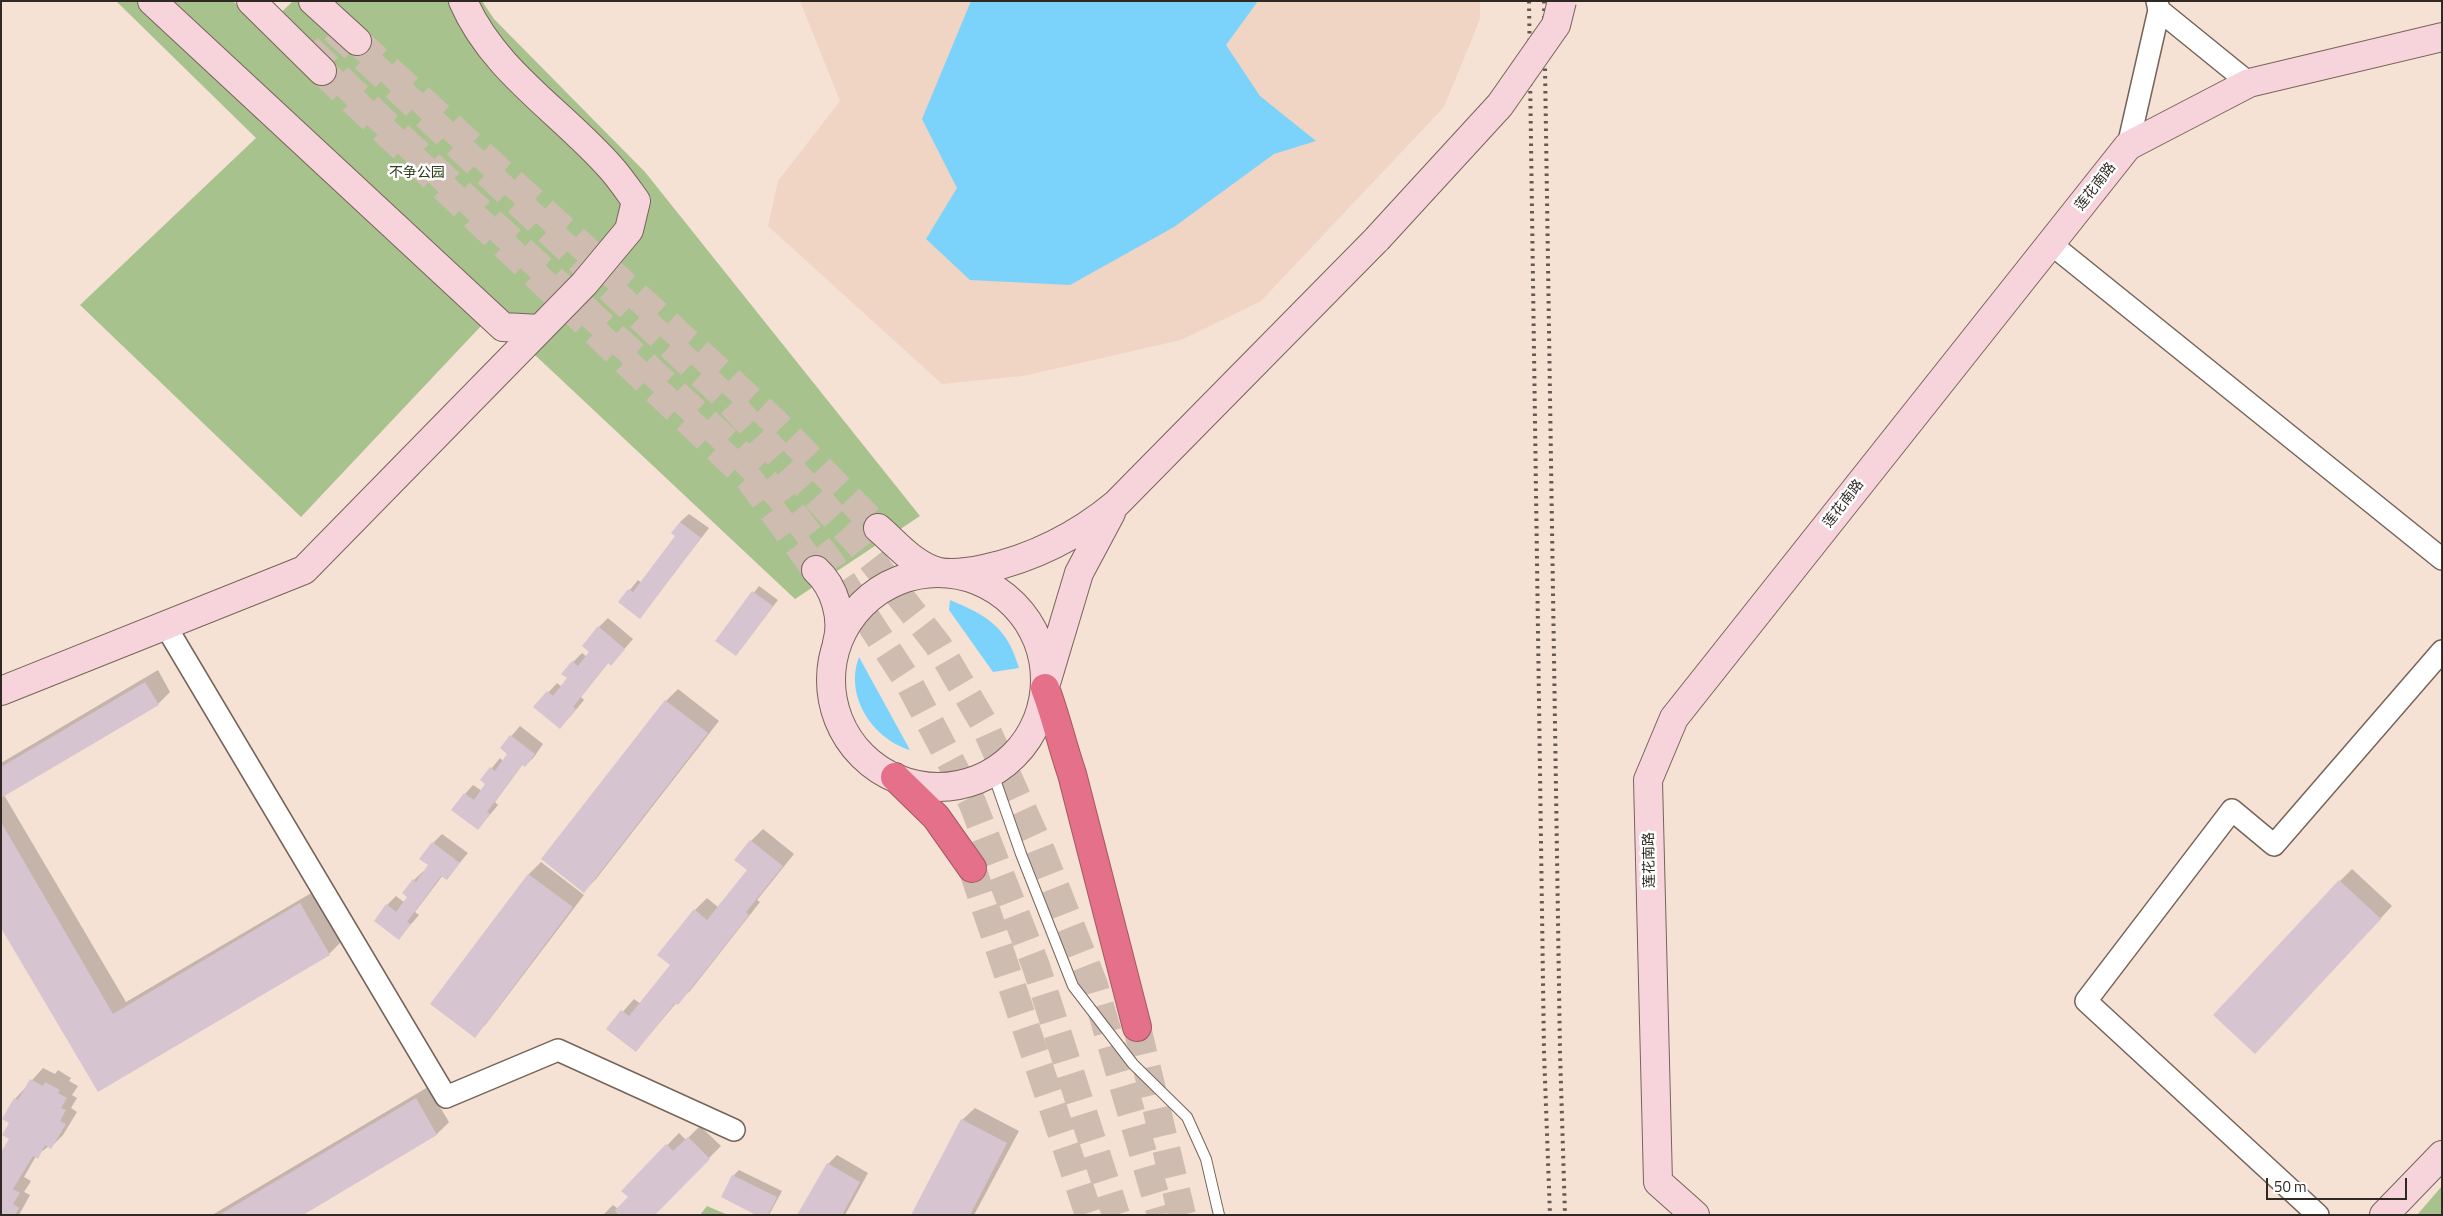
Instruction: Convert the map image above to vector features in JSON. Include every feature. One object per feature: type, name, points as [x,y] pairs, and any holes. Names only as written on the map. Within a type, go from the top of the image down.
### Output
[{"type":"highway","points":[[1045,688],[1059,727],[1072,774],[1137,1027]]},
{"type":"highway","points":[[895,777],[936,817],[972,868]]},
{"type":"street","points":[[152,1],[503,327],[540,329]]},
{"type":"street","points":[[251,1],[322,72]]},
{"type":"street","points":[[313,1],[357,41]]},
{"type":"street","points":[[1,691],[304,570],[584,284],[629,230],[636,201],[610,168],[518,79],[472,22],[463,1]]},
{"type":"street","points":[[837,644],[854,614],[881,590],[904,579],[940,572],[972,573],[1002,566],[1048,550],[1097,519],[1116,504],[1377,239],[1500,105],[1556,24],[1562,1]]},
{"type":"street","points":[[2128,146],[2158,6],[2249,82]]},
{"type":"street","name":"莲花南路","points":[[1695,1215],[1658,1182],[1648,780],[1674,718],[2128,146],[2249,82],[2442,37]]},
{"type":"street","points":[[2050,244],[2442,559]]},
{"type":"street","points":[[816,570],[833,593],[840,631],[832,674],[832,696],[843,730],[854,746],[870,762],[895,777],[928,786],[948,786],[965,783],[992,771],[1009,759],[1023,745],[1037,720],[1079,573],[1089,551],[1116,504]]},
{"type":"street","points":[[878,528],[915,560],[940,572],[965,576],[999,591],[1025,618],[1041,651],[1045,669],[1045,688]]},
{"type":"street","points":[[165,625],[446,1097],[558,1050],[734,1130]]},
{"type":"street","points":[[2318,1215],[2086,1001],[2232,810],[2274,845],[2442,651]]},
{"type":"street","points":[[2384,1215],[2442,1155]]},
{"type":"lane","points":[[992,771],[1021,854],[1073,986],[1133,1064],[1187,1117],[1206,1160],[1219,1215]]},
{"type":"shaded area","points":[[800,1],[1480,1],[1480,19],[1444,107],[1261,301],[1181,340],[1023,376],[942,384],[768,226],[778,181],[840,101]]},
{"type":"green space","name":"不争公园","points":[[116,1],[233,1],[262,31],[293,1],[482,1],[494,19],[645,172],[920,516],[795,599],[536,356],[481,326],[301,517],[80,305],[256,138]]},
{"type":"green space","points":[[2442,1186],[2442,1215],[2417,1215]]},
{"type":"green space","points":[[707,1206],[728,1215],[700,1215]]},
{"type":"water","points":[[971,1],[1258,1],[1226,45],[1260,96],[1316,141],[1274,154],[1174,227],[1070,285],[970,280],[926,239],[957,188],[922,119]]},
{"type":"water","points":[[950,600],[975,612],[994,625],[1008,642],[1019,668],[993,672],[949,610]]},
{"type":"water","points":[[859,657],[910,750],[884,736],[865,714],[855,686],[855,672]]},
{"type":"building","points":[[680,522],[701,538],[640,619],[618,602],[628,589],[633,592],[675,536],[671,533]]},
{"type":"building","points":[[752,591],[773,606],[736,656],[715,641]]},
{"type":"building","points":[[598,626],[625,649],[611,666],[608,663],[573,707],[576,709],[560,729],[533,707],[547,691],[553,696],[567,678],[561,674],[572,661],[578,666],[589,652],[582,646]]},
{"type":"building","points":[[145,682],[159,705],[1,798],[1,767]]},
{"type":"building","points":[[665,700],[708,733],[584,893],[541,859]]},
{"type":"building","points":[[510,735],[535,754],[525,767],[522,765],[487,812],[490,814],[478,830],[451,810],[464,793],[474,800],[485,784],[480,780],[490,767],[495,771],[507,754],[500,748]]},
{"type":"building","points":[[1,822],[113,1014],[300,903],[330,955],[98,1092],[1,928]]},
{"type":"building","points":[[750,840],[783,866],[746,912],[749,915],[678,1005],[675,1003],[636,1052],[606,1029],[621,1010],[629,1016],[670,965],[657,955],[694,909],[707,920],[747,870],[734,860]]},
{"type":"building","points":[[432,842],[460,863],[447,880],[441,876],[407,922],[411,924],[399,940],[374,921],[386,904],[396,912],[407,897],[402,893],[413,879],[416,882],[428,865],[419,859]]},
{"type":"building","points":[[528,874],[573,907],[475,1038],[430,1004]]},
{"type":"building","points":[[2339,880],[2381,919],[2255,1054],[2213,1015]]},
{"type":"building","points":[[30,1079],[43,1086],[45,1082],[60,1090],[58,1093],[67,1098],[61,1108],[66,1110],[60,1121],[66,1124],[51,1149],[45,1145],[38,1159],[33,1156],[13,1189],[20,1193],[13,1204],[19,1208],[15,1215],[1,1215],[1,1152],[9,1139],[2,1135],[9,1123],[2,1119],[14,1098],[18,1100]]},
{"type":"building","points":[[416,1098],[437,1135],[303,1215],[219,1215]]},
{"type":"building","points":[[961,1119],[1007,1143],[970,1215],[911,1215]]},
{"type":"building","points":[[688,1137],[710,1159],[655,1215],[618,1215],[615,1210],[628,1197],[621,1191],[666,1144],[673,1151]]},
{"type":"building","points":[[827,1163],[860,1182],[842,1215],[797,1215]]},
{"type":"building","points":[[732,1175],[777,1197],[768,1215],[756,1215],[721,1197]]},
{"type":"tunnel","points":[[334,29],[725,397],[860,545],[938,645],[983,722],[1040,848],[1094,985],[1161,1215]]},
{"type":"tunnel","points":[[357,41],[774,421],[878,528]]},
{"type":"tunnel","points":[[308,48],[382,120],[733,447],[781,498],[828,559],[909,683],[972,802],[1036,966],[1116,1215]]},
{"type":"tunnel","points":[[322,71],[750,480],[816,570]]},
{"type":"tunnel","points":[[972,868],[1089,1215]]},
{"type":"tunnel","points":[[1137,1027],[1182,1215]]},
{"type":"railway","points":[[1529,1],[1544,1052],[1550,1215]]},
{"type":"railway","points":[[1544,1],[1560,1052],[1565,1215]]}]
